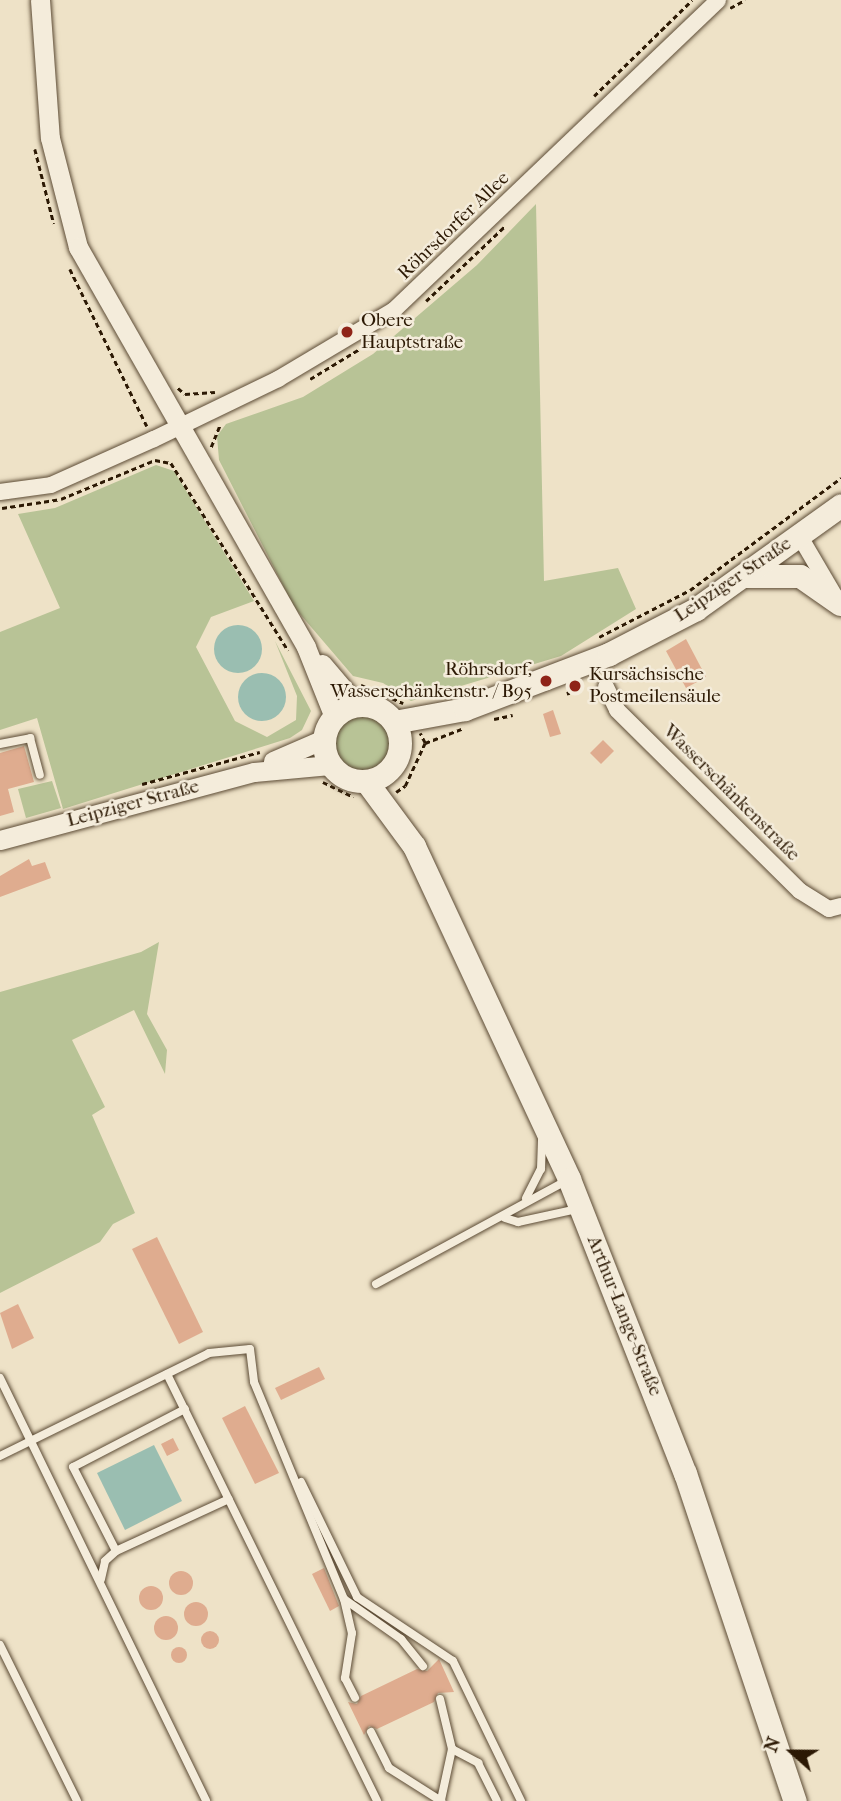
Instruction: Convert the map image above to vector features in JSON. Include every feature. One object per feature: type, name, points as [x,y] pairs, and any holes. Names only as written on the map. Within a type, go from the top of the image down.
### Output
[{"type":"main road","name":"Leipziger Straße","points":[[397,732],[609,654],[744,576],[841,505]]},
{"type":"main road","points":[[744,576],[800,576],[840,605]]},
{"type":"main road","points":[[357,705],[377,707],[397,732],[389,771],[363,790],[345,778],[325,772],[324,739],[334,717],[357,705]]},
{"type":"main road","name":"Arthur-Lange-Straße","points":[[389,771],[414,846],[581,1209],[685,1473],[795,1801]]},
{"type":"main road","name":"Arthur-Lange-Straße","points":[[363,790],[414,846]]},
{"type":"street","points":[[40,0],[50,138],[67,219],[334,717]]},
{"type":"street","name":"Röhrsdorfer Allee","points":[[0,492],[51,485],[178,427],[394,310],[718,0]]},
{"type":"street","points":[[799,535],[840,605]]},
{"type":"street","points":[[300,655],[357,705]]},
{"type":"street","name":"Wasserschänkenstraße","points":[[606,687],[617,709],[800,891],[830,909],[841,906]]},
{"type":"street","name":"Leipziger Straße","points":[[6,838],[254,772],[324,739]]},
{"type":"street","name":"Leipziger Straße","points":[[254,772],[325,772]]},
{"type":"lane","points":[[0,744],[30,738],[40,775]]},
{"type":"lane","points":[[525,1201],[541,1169],[541,1118]]},
{"type":"lane","points":[[376,1283],[505,1218],[525,1201],[569,1179]]},
{"type":"lane","points":[[505,1218],[518,1222],[581,1209]]},
{"type":"lane","points":[[0,1456],[209,1353],[250,1349],[254,1382],[299,1479],[317,1503],[357,1597],[453,1661],[521,1801]]},
{"type":"lane","points":[[167,1374],[377,1801]]},
{"type":"lane","points":[[0,1378],[206,1801]]},
{"type":"lane","points":[[116,1551],[73,1468],[185,1409]]},
{"type":"lane","points":[[299,1479],[302,1510],[344,1599],[352,1633],[345,1678],[355,1698]]},
{"type":"lane","points":[[100,1579],[105,1561],[116,1551],[229,1499]]},
{"type":"lane","points":[[344,1599],[401,1639],[423,1666]]},
{"type":"lane","points":[[0,1645],[77,1801]]},
{"type":"lane","points":[[371,1731],[389,1768],[441,1800],[452,1749],[440,1699]]},
{"type":"lane","points":[[452,1749],[478,1763],[497,1801]]},
{"type":"path","points":[[586,104],[692,0]]},
{"type":"path","points":[[175,385],[185,394],[208,395],[228,387]]},
{"type":"path","points":[[0,508],[61,499],[155,460],[171,463],[300,655]]},
{"type":"path","points":[[597,639],[690,590],[841,478]]},
{"type":"path","points":[[134,789],[270,749]]},
{"type":"path","points":[[325,772],[363,790]]},
{"type":"green space","points":[[536,204],[544,581],[618,568],[636,609],[561,656],[411,701],[383,683],[353,676],[294,607],[219,460],[217,436],[226,424],[303,397],[373,354],[477,265]]},
{"type":"green space","points":[[156,465],[174,471],[254,601],[211,617],[196,647],[235,721],[267,737],[296,720],[297,696],[275,641],[311,711],[302,730],[290,738],[63,809],[37,718],[0,730],[0,632],[60,608],[18,514],[55,508]]},
{"type":"green space","points":[[362,714],[378,719],[386,727],[391,743],[386,759],[378,767],[362,772],[346,767],[338,759],[333,743],[338,727],[346,719]]},
{"type":"green space","points":[[52,781],[61,808],[26,818],[18,789]]},
{"type":"green space","points":[[159,942],[147,1014],[167,1050],[165,1074],[134,1010],[72,1040],[105,1107],[92,1115],[135,1213],[113,1224],[100,1242],[0,1293],[0,992],[141,952]]},
{"type":"water","points":[[238,625],[255,632],[262,649],[255,666],[238,673],[221,666],[214,649],[221,632]]},
{"type":"water","points":[[262,673],[279,680],[286,697],[279,714],[262,721],[245,714],[238,697],[245,680]]},
{"type":"water","points":[[154,1445],[182,1501],[125,1530],[97,1473]]},
{"type":"building","points":[[686,639],[706,677],[686,688],[666,651]]},
{"type":"building","points":[[553,710],[561,734],[550,737],[543,714]]},
{"type":"building","points":[[603,740],[614,751],[601,764],[590,753]]},
{"type":"building","points":[[24,746],[34,782],[8,789],[14,812],[0,816],[0,753]]},
{"type":"building","points":[[29,859],[32,866],[45,862],[51,878],[0,897],[0,876]]},
{"type":"building","points":[[157,1237],[203,1332],[179,1344],[132,1249]]},
{"type":"building","points":[[18,1304],[34,1338],[12,1349],[0,1313]]},
{"type":"building","points":[[319,1367],[325,1379],[281,1400],[275,1388]]},
{"type":"building","points":[[245,1406],[279,1473],[255,1484],[222,1418]]},
{"type":"building","points":[[173,1438],[179,1450],[167,1456],[161,1444]]},
{"type":"building","points":[[324,1568],[339,1606],[330,1611],[312,1574]]},
{"type":"building","points":[[181,1571],[190,1574],[193,1583],[190,1592],[181,1595],[172,1592],[169,1583],[172,1574]]},
{"type":"building","points":[[151,1586],[160,1589],[163,1598],[160,1607],[151,1610],[142,1607],[139,1598],[142,1589]]},
{"type":"building","points":[[196,1602],[205,1605],[208,1614],[205,1623],[196,1626],[187,1623],[184,1614],[187,1605]]},
{"type":"building","points":[[166,1616],[175,1619],[178,1628],[175,1637],[166,1640],[157,1637],[154,1628],[157,1619]]},
{"type":"building","points":[[210,1631],[216,1634],[219,1640],[216,1646],[210,1649],[204,1646],[201,1640],[204,1634]]},
{"type":"building","points":[[176,1647],[182,1647],[187,1655],[185,1661],[176,1663],[171,1658],[171,1652]]},
{"type":"building","points":[[439,1659],[454,1692],[438,1693],[434,1702],[377,1729],[369,1726],[364,1735],[348,1702],[357,1704],[361,1696],[417,1669],[427,1671]]},
{"type":"place","name":"Obere Hauptstraße","points":[[347,332]]},
{"type":"place","name":"Röhrsdorf, Wasserschänkenstr. / B95","points":[[546,681]]},
{"type":"place","name":"Kursächsische Postmeilensäule","points":[[575,686]]}]
